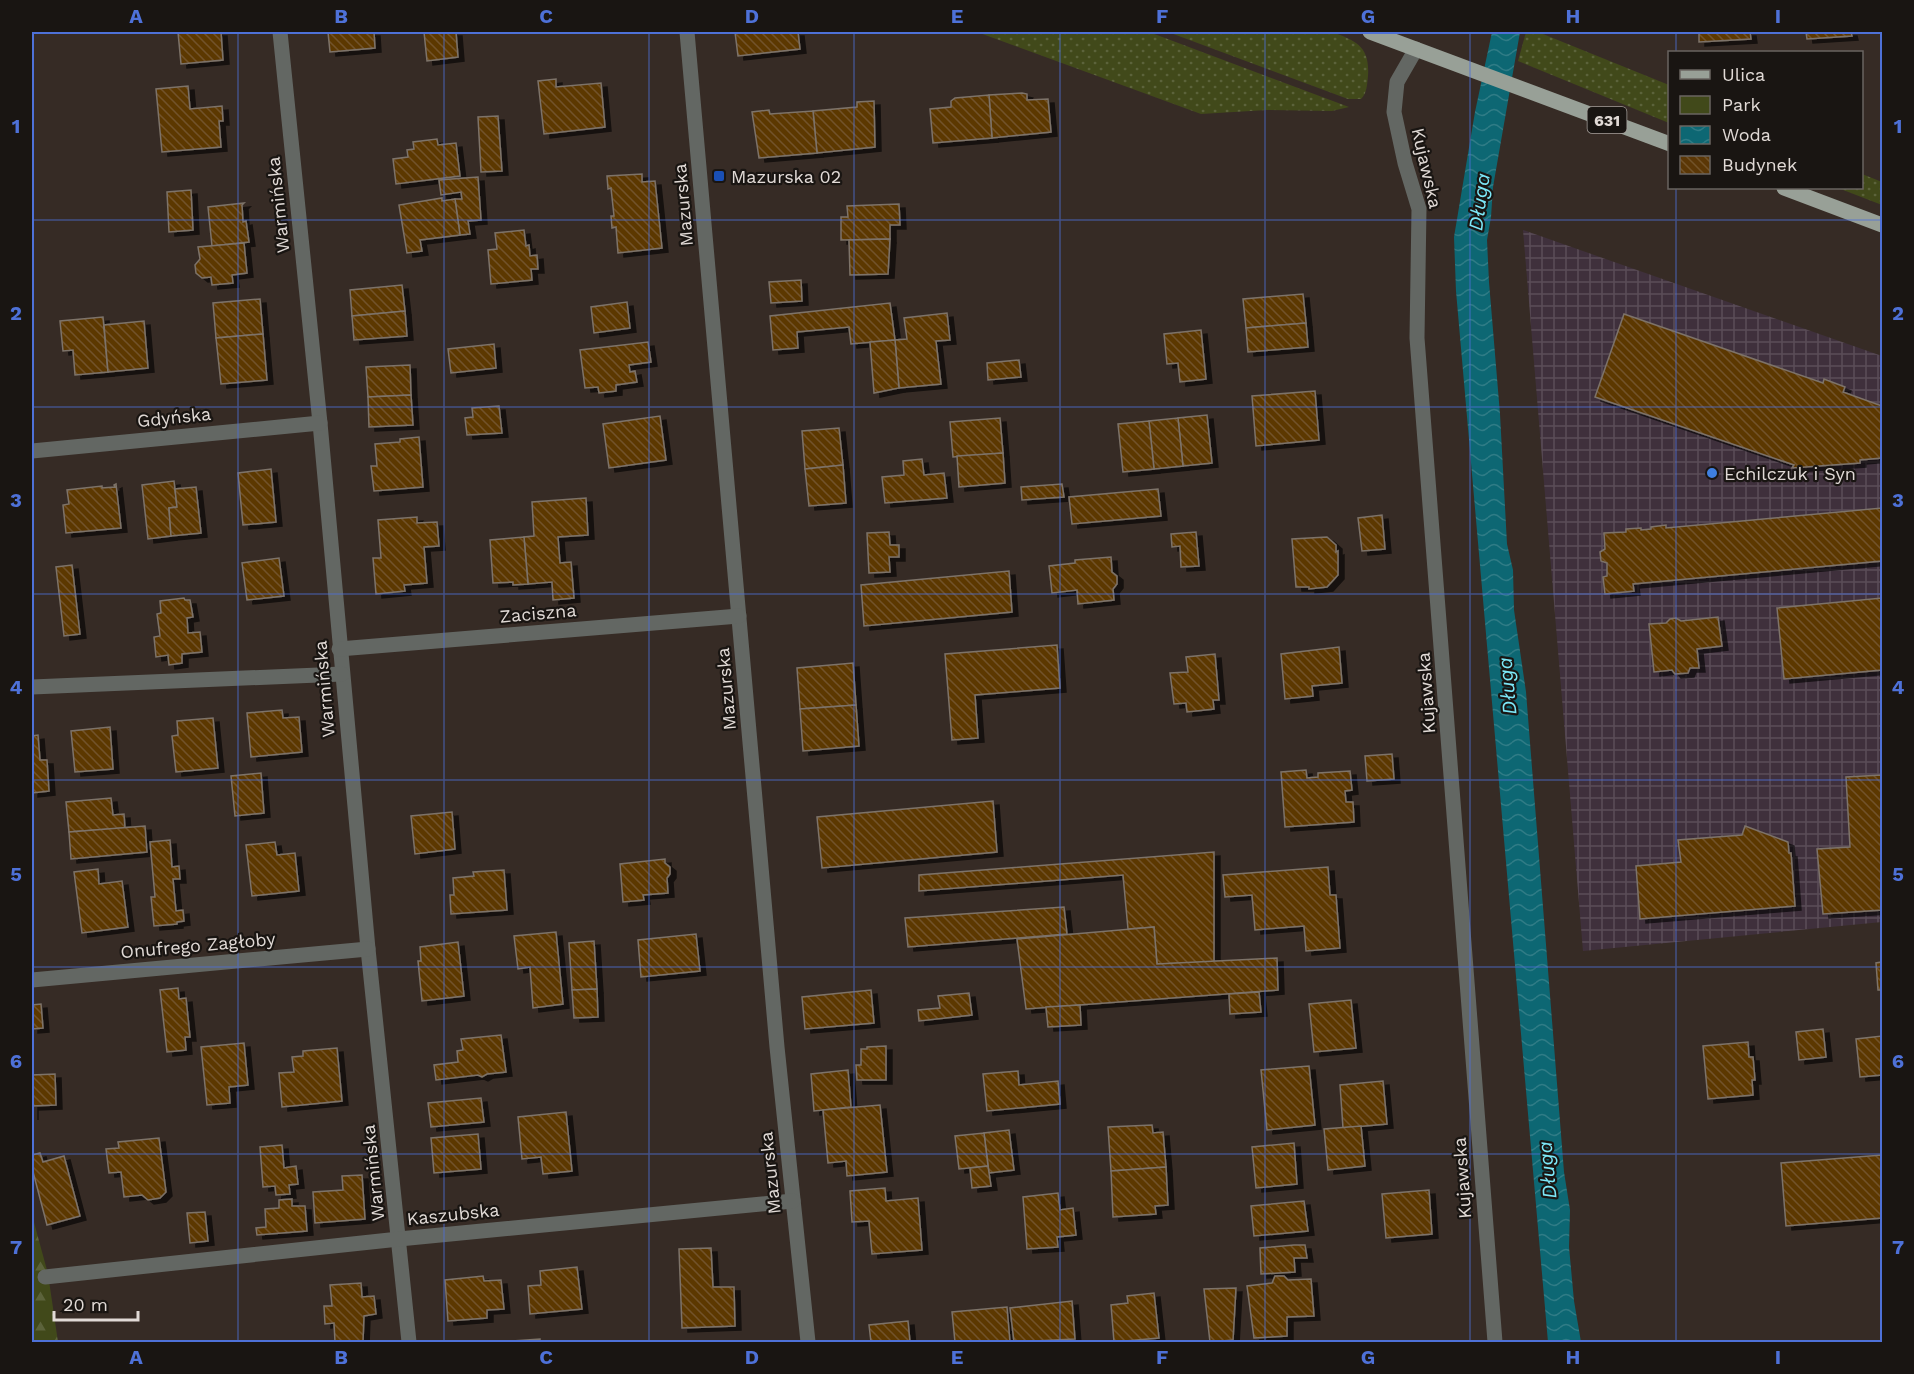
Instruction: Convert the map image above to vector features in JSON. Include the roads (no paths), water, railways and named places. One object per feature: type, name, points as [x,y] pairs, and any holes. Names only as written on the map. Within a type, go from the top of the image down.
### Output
[{"type":"main road","name":"631","points":[[1370,32],[1668,143]]},
{"type":"main road","points":[[1787,189],[1882,225]]},
{"type":"street","name":"Warmińska","points":[[280,32],[320,423],[368,949],[409,1342]]},
{"type":"street","name":"Mazurska","points":[[687,32],[777,1047],[808,1342]]},
{"type":"street","name":"Kujawska","points":[[1416,49],[1397,82],[1394,112],[1405,163],[1419,209],[1417,338],[1495,1342]]},
{"type":"street","name":"Gdyńska","points":[[32,451],[320,423]]},
{"type":"street","name":"Zaciszna","points":[[339,649],[739,616]]},
{"type":"street","points":[[32,687],[342,674]]},
{"type":"street","name":"Onufrego Zagłoby","points":[[32,980],[368,949]]},
{"type":"street","name":"Kaszubska","points":[[45,1277],[399,1239],[793,1201]]},
{"type":"water","name":"Długa","points":[[1492,32],[1520,32],[1493,187],[1487,240],[1507,544],[1513,570],[1514,610],[1526,692],[1564,1172],[1570,1210],[1569,1247],[1574,1301],[1581,1342],[1548,1342],[1456,291],[1454,237],[1475,112]]},
{"type":"place","name":"Mazurska 02","points":[[719,176]]},
{"type":"place","name":"Echilczuk i Syn","points":[[1712,473]]}]
